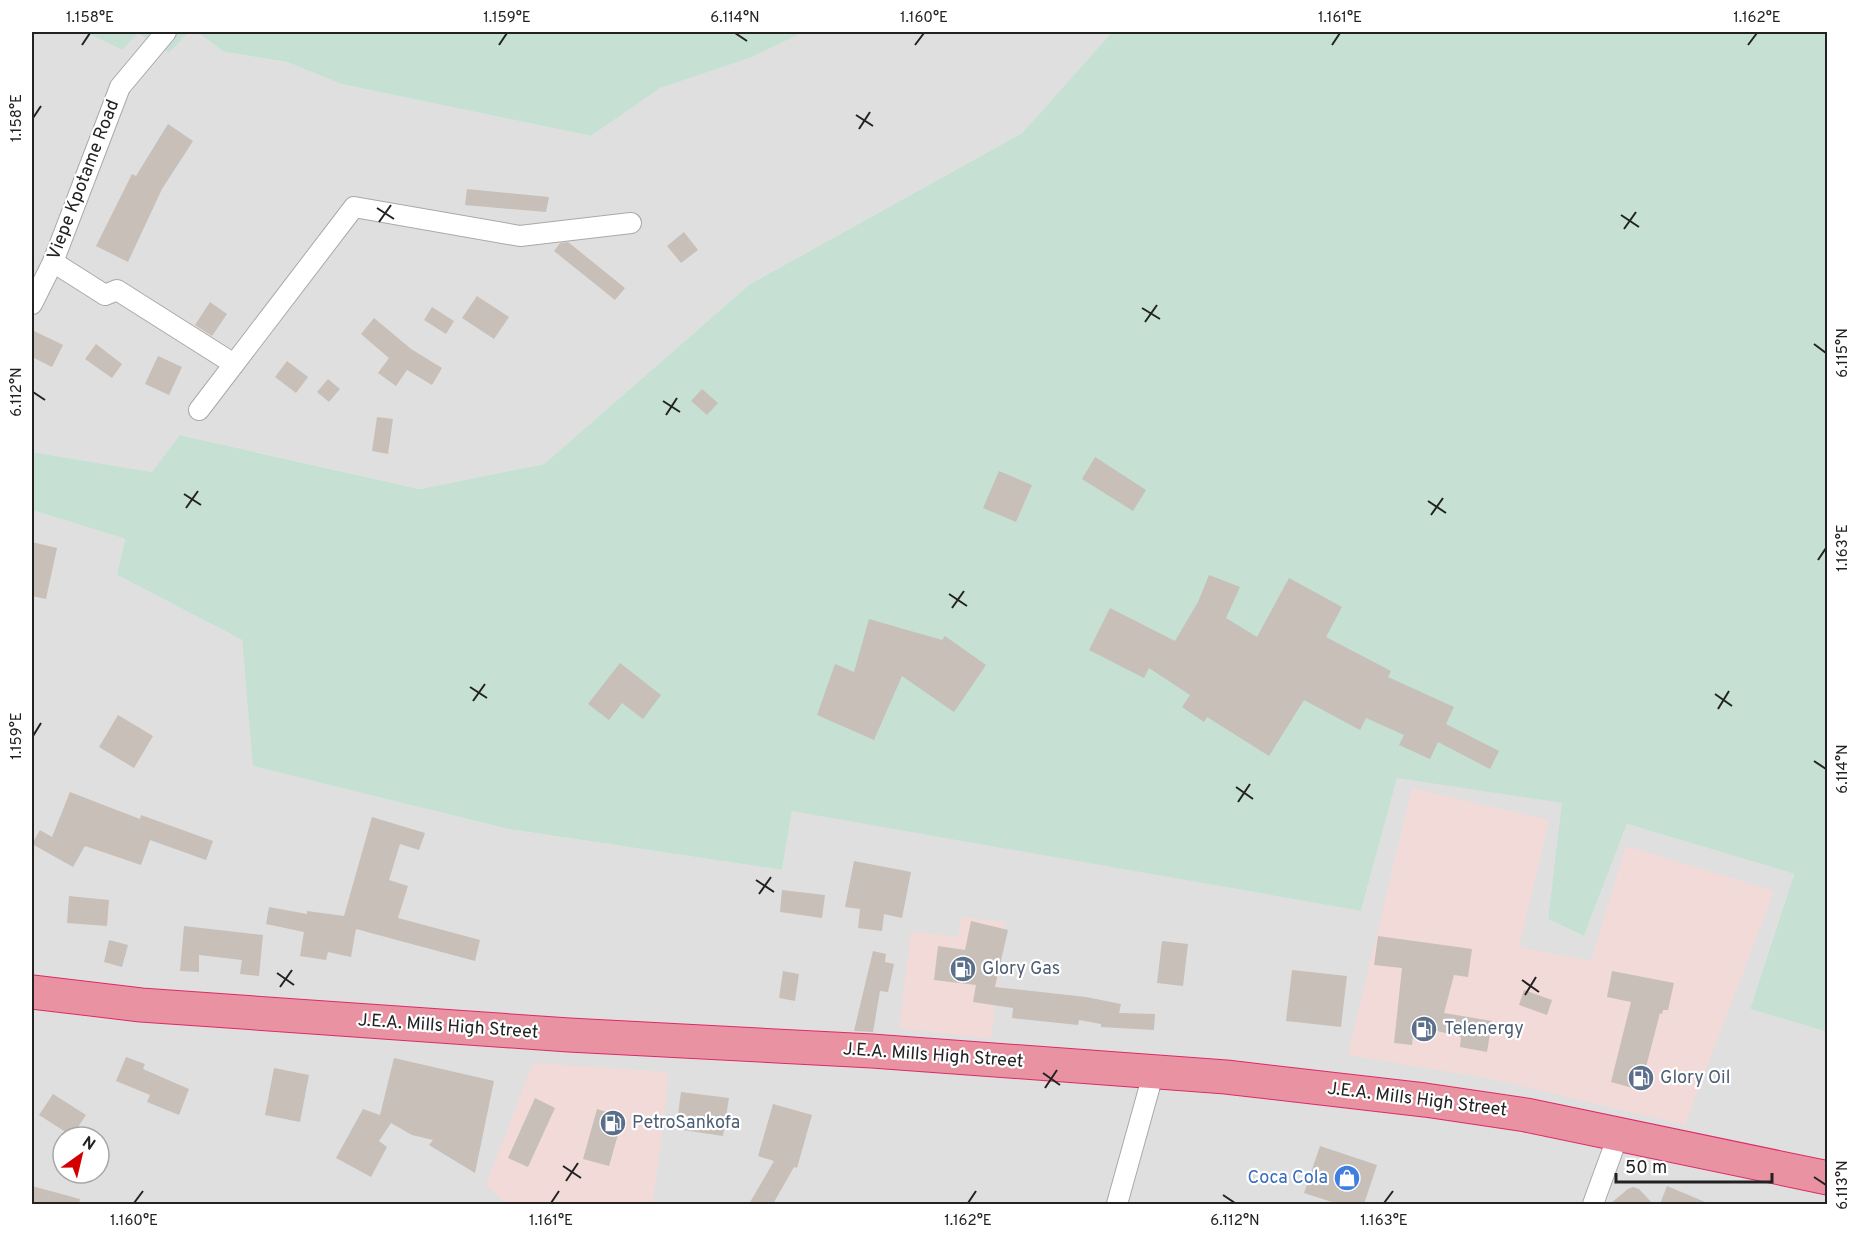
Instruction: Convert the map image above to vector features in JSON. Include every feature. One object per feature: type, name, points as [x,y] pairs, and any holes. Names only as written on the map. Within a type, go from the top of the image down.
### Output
[{"type":"highway","name":"J.E.A. Mills High Street","points":[[32,992],[176,1008],[1154,1071],[1425,1100],[1526,1115],[1827,1178]]},
{"type":"street","name":"Viepe Kpotame Road","points":[[32,304],[53,262],[120,87],[166,32]]},
{"type":"street","points":[[199,410],[354,207],[520,236],[631,222]]},
{"type":"street","points":[[53,262],[105,295],[117,290],[234,364]]},
{"type":"street","points":[[1117,1204],[1154,1071]]},
{"type":"street","points":[[1593,1204],[1618,1134]]},
{"type":"shaded area","points":[[32,32],[85,32],[122,50],[137,32],[169,53],[189,32],[197,32],[224,52],[287,62],[341,84],[591,136],[659,88],[750,58],[804,32],[1112,32],[1022,133],[750,284],[544,464],[420,489],[181,435],[152,472],[32,452]]},
{"type":"shaded area","points":[[32,510],[125,539],[117,575],[242,640],[254,766],[508,829],[782,870],[792,810],[1361,911],[1397,777],[1563,803],[1548,919],[1584,936],[1627,824],[1794,874],[1750,1009],[1827,1032],[1827,1204],[32,1204]]},
{"type":"shaded area","points":[[1412,788],[1549,820],[1519,947],[1591,961],[1626,846],[1774,891],[1685,1125],[1487,1078],[1348,1055]]},
{"type":"shaded area","points":[[961,917],[1005,922],[991,1039],[899,1028],[911,931],[958,937]]},
{"type":"shaded area","points":[[533,1063],[669,1072],[653,1204],[507,1204],[486,1185]]},
{"type":"green space","points":[[85,32],[189,32],[169,53],[138,33],[122,50]]},
{"type":"green space","points":[[197,32],[804,32],[750,58],[660,88],[591,136],[341,84],[287,62],[224,52]]},
{"type":"green space","points":[[1112,32],[1827,32],[1827,1032],[1750,1009],[1794,874],[1627,824],[1584,936],[1548,919],[1562,803],[1397,778],[1361,911],[792,811],[782,870],[508,829],[253,766],[242,640],[117,575],[125,539],[32,510],[32,452],[152,472],[180,435],[420,489],[544,464],[750,284],[1022,133]]},
{"type":"building","points":[[168,124],[193,141],[162,189],[128,262],[96,246],[132,174],[136,176]]},
{"type":"building","points":[[467,189],[549,197],[546,212],[465,205]]},
{"type":"building","points":[[684,232],[698,250],[681,263],[667,246]]},
{"type":"building","points":[[568,242],[625,288],[615,300],[554,251],[560,243]]},
{"type":"building","points":[[477,296],[509,317],[494,339],[462,318]]},
{"type":"building","points":[[210,302],[227,314],[212,336],[195,325]]},
{"type":"building","points":[[432,307],[454,321],[446,334],[424,320]]},
{"type":"building","points":[[374,318],[411,349],[442,368],[432,385],[407,370],[396,386],[378,373],[389,358],[361,334]]},
{"type":"building","points":[[32,330],[63,345],[52,367],[32,357]]},
{"type":"building","points":[[96,344],[122,364],[112,378],[85,359]]},
{"type":"building","points":[[158,356],[182,367],[169,395],[145,384]]},
{"type":"building","points":[[287,361],[308,377],[296,393],[275,377]]},
{"type":"building","points":[[328,379],[340,389],[329,402],[317,392]]},
{"type":"building","points":[[702,389],[718,403],[707,415],[691,401]]},
{"type":"building","points":[[377,417],[393,419],[388,454],[372,451]]},
{"type":"building","points":[[1095,457],[1146,490],[1133,511],[1082,479]]},
{"type":"building","points":[[999,471],[1032,485],[1016,522],[983,508]]},
{"type":"building","points":[[32,542],[57,548],[46,599],[32,596]]},
{"type":"building","points":[[1209,575],[1240,587],[1226,618],[1257,637],[1289,578],[1342,607],[1326,637],[1391,671],[1388,677],[1454,707],[1446,724],[1499,751],[1490,769],[1438,742],[1430,759],[1399,745],[1404,735],[1366,718],[1360,730],[1304,700],[1269,756],[1207,717],[1204,722],[1182,707],[1190,695],[1149,668],[1144,678],[1089,650],[1110,608],[1175,641],[1198,602]]},
{"type":"building","points":[[869,619],[942,640],[945,636],[986,665],[954,712],[902,676],[874,740],[817,715],[835,664],[854,672]]},
{"type":"building","points":[[620,663],[661,695],[643,719],[622,703],[609,720],[588,704]]},
{"type":"building","points":[[118,715],[153,736],[134,768],[99,747]]},
{"type":"building","points":[[70,792],[140,819],[141,815],[213,841],[206,860],[150,840],[141,865],[85,846],[73,867],[32,844],[40,830],[52,837]]},
{"type":"building","points":[[372,817],[425,833],[419,850],[400,844],[389,880],[408,886],[398,918],[480,940],[475,961],[356,929],[351,957],[328,952],[326,960],[300,956],[304,932],[266,924],[269,907],[307,914],[307,911],[344,916]]},
{"type":"building","points":[[854,861],[911,872],[902,918],[884,914],[882,931],[858,928],[860,909],[845,907]]},
{"type":"building","points":[[782,890],[825,895],[822,918],[780,912]]},
{"type":"building","points":[[69,896],[109,900],[107,926],[67,923]]},
{"type":"building","points":[[971,921],[1008,930],[995,987],[1086,997],[1121,1004],[1119,1013],[1155,1014],[1154,1030],[1101,1027],[1101,1024],[1079,1020],[1078,1025],[1012,1018],[1013,1008],[973,1002],[976,985],[934,980],[938,946],[965,950]]},
{"type":"building","points":[[184,926],[263,935],[259,976],[240,974],[242,960],[199,955],[199,972],[180,971]]},
{"type":"building","points":[[1378,936],[1472,949],[1468,977],[1454,975],[1444,1013],[1492,1021],[1487,1052],[1460,1047],[1461,1037],[1414,1025],[1412,1045],[1394,1043],[1402,968],[1374,965]]},
{"type":"building","points":[[109,940],[128,945],[122,967],[104,962]]},
{"type":"building","points":[[1162,941],[1188,944],[1183,986],[1157,983]]},
{"type":"building","points":[[873,951],[886,954],[885,962],[894,964],[888,992],[880,991],[873,1032],[854,1031]]},
{"type":"building","points":[[1292,970],[1347,976],[1341,1027],[1286,1021]]},
{"type":"building","points":[[783,971],[799,974],[795,1001],[779,998]]},
{"type":"building","points":[[1612,971],[1674,983],[1668,1010],[1660,1013],[1640,1090],[1611,1082],[1631,1002],[1607,997]]},
{"type":"building","points":[[1524,990],[1552,1000],[1547,1015],[1519,1005]]},
{"type":"building","points":[[126,1057],[145,1064],[143,1069],[189,1089],[179,1115],[147,1102],[150,1095],[116,1081]]},
{"type":"building","points":[[394,1058],[494,1081],[475,1173],[429,1145],[433,1140],[412,1135],[391,1123],[379,1141],[387,1147],[371,1177],[336,1158],[363,1109],[380,1115]]},
{"type":"building","points":[[274,1068],[309,1075],[300,1122],[265,1115]]},
{"type":"building","points":[[681,1092],[729,1098],[723,1136],[676,1129]]},
{"type":"building","points":[[53,1094],[86,1115],[79,1125],[55,1125],[39,1115]]},
{"type":"building","points":[[535,1098],[555,1108],[528,1167],[508,1158]]},
{"type":"building","points":[[773,1104],[812,1115],[797,1168],[794,1167],[773,1204],[749,1204],[774,1161],[758,1156]]},
{"type":"building","points":[[597,1109],[623,1117],[609,1166],[583,1159]]},
{"type":"building","points":[[1320,1146],[1377,1165],[1364,1204],[1338,1204],[1304,1193]]},
{"type":"building","points":[[32,1186],[80,1199],[79,1204],[32,1204]]},
{"type":"building","points":[[1667,1186],[1710,1204],[1660,1204]]},
{"type":"building","points":[[1633,1187],[1639,1189],[1653,1204],[1610,1204],[1628,1189]]},
{"type":"place","name":"Glory Gas","points":[[963,969]]},
{"type":"place","name":"Telenergy","points":[[1424,1029]]},
{"type":"place","name":"Glory Oil","points":[[1641,1078]]},
{"type":"place","name":"PetroSankofa","points":[[613,1123]]},
{"type":"place","name":"Coca Cola","points":[[1347,1178]]}]
